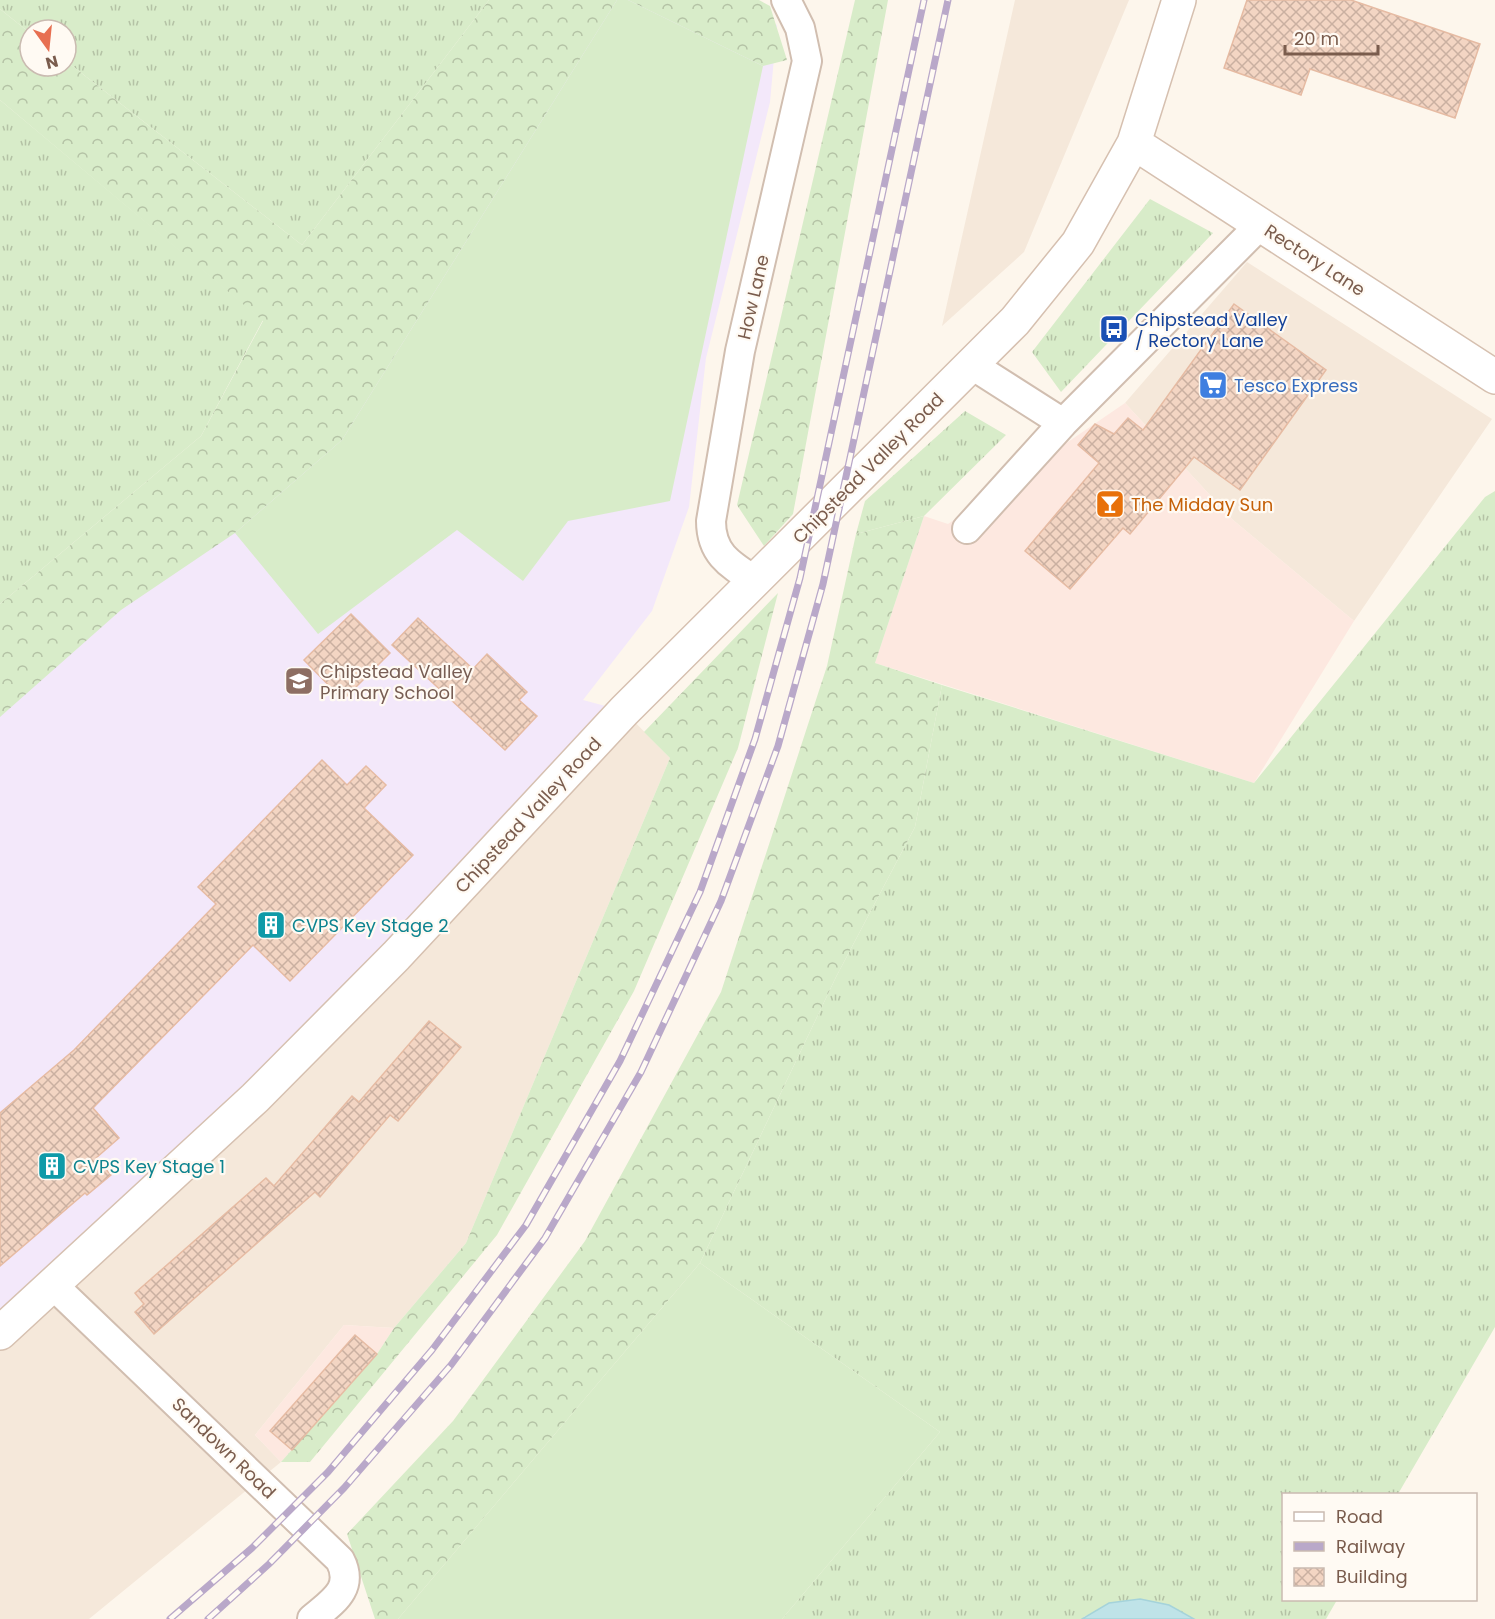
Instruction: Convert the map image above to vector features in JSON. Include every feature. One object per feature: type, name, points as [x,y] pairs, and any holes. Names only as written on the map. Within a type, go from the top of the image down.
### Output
[{"type":"main road","name":"Chipstead Valley Road","points":[[0,1333],[289,1064],[396,956],[624,711],[972,365],[1038,295],[1078,243],[1134,143],[1179,0]]},
{"type":"main road","name":"Rectory Lane","points":[[1134,143],[1495,377]]},
{"type":"street","name":"How Lane","points":[[754,580],[733,567],[720,554],[711,538],[711,521],[740,351],[807,61],[800,28],[786,0]]},
{"type":"street","points":[[967,529],[1063,423],[1260,225]]},
{"type":"street","points":[[972,365],[1063,423]]},
{"type":"street","name":"Sandown Road","points":[[53,1285],[340,1560],[344,1568],[345,1588],[340,1596],[312,1619]]},
{"type":"shaded area","name":"Chipstead Valley Primary School","points":[[574,0],[733,0],[777,25],[770,102],[706,358],[689,507],[652,611],[583,700],[624,711],[0,1333],[0,662],[214,487]]},
{"type":"shaded area","points":[[1015,0],[1129,0],[1024,252],[942,326]]},
{"type":"shaded area","points":[[1247,262],[1492,419],[1354,621],[1233,520],[1125,403]]},
{"type":"shaded area","points":[[1125,403],[1233,520],[1354,621],[1254,783],[875,663],[924,516],[948,524]]},
{"type":"shaded area","points":[[624,711],[670,758],[466,1243],[394,1328],[344,1325],[255,1435],[281,1462],[89,1619],[0,1619],[0,1333]]},
{"type":"shaded area","points":[[344,1325],[394,1328],[377,1354],[281,1462],[255,1435]]},
{"type":"green space","points":[[0,0],[489,0],[302,245],[78,70],[78,18],[18,18],[18,23],[0,9]]},
{"type":"green space","points":[[489,0],[617,0],[342,440],[235,533],[121,610],[0,717],[0,604],[201,436],[263,321],[0,100],[0,9],[18,23],[18,78],[78,78],[78,70],[302,245]]},
{"type":"green space","points":[[617,0],[628,0],[763,66],[670,501],[568,521],[523,581],[457,530],[318,634],[235,533],[342,440]]},
{"type":"green space","points":[[628,0],[759,0],[770,6],[787,60],[763,66]]},
{"type":"green space","points":[[855,0],[888,0],[793,514],[764,546],[737,505]]},
{"type":"green space","points":[[0,100],[263,320],[201,436],[0,604]]},
{"type":"green space","points":[[1150,199],[1213,233],[1061,392],[1032,352]]},
{"type":"green space","points":[[965,411],[1006,435],[924,516],[856,534],[865,501]]},
{"type":"green space","points":[[1495,491],[1495,1327],[1399,1493],[1282,1493],[1282,1601],[1336,1601],[1326,1619],[1194,1619],[1169,1605],[1085,1616],[1082,1619],[782,1619],[940,1432],[700,1263],[836,977],[915,827],[942,685],[1254,783],[1485,497]]},
{"type":"green space","points":[[924,516],[875,663],[942,685],[915,827],[836,977],[700,1263],[398,1619],[375,1619],[347,1534],[453,1421],[585,1241],[721,992],[827,666],[856,534]]},
{"type":"green space","points":[[778,593],[738,748],[634,991],[497,1235],[310,1462],[281,1462],[377,1354],[394,1328],[466,1243],[670,758],[644,732]]},
{"type":"green space","points":[[700,1263],[940,1432],[782,1619],[398,1619]]},
{"type":"water","points":[[1140,1599],[1169,1605],[1194,1619],[1082,1619],[1109,1603]]},
{"type":"building","points":[[1247,0],[1351,0],[1480,44],[1455,118],[1310,69],[1301,95],[1224,68]]},
{"type":"building","points":[[1234,304],[1326,370],[1240,490],[1194,457],[1130,534],[1123,528],[1070,589],[1025,551],[1099,463],[1078,445],[1095,424],[1114,434],[1128,418],[1143,430]]},
{"type":"building","points":[[351,614],[390,653],[343,700],[304,660]]},
{"type":"building","points":[[418,618],[473,669],[487,654],[527,692],[519,700],[537,716],[505,750],[392,645]]},
{"type":"building","name":"CVPS Key Stage 2","points":[[322,760],[347,785],[366,766],[386,785],[364,808],[413,855],[290,981],[253,945],[93,1108],[119,1138],[96,1158],[111,1175],[87,1195],[85,1193],[0,1266],[0,1113],[74,1050],[216,904],[198,887]]},
{"type":"building","points":[[429,1021],[461,1047],[398,1121],[390,1115],[320,1197],[315,1192],[154,1334],[135,1312],[144,1304],[135,1293],[266,1178],[274,1186],[352,1096],[359,1102]]},
{"type":"building","points":[[355,1335],[377,1354],[292,1450],[270,1431]]},
{"type":"railway","points":[[170,1619],[252,1548],[328,1472],[432,1350],[526,1225],[620,1061],[700,892],[755,739],[800,578],[924,0]]},
{"type":"railway","points":[[208,1619],[269,1564],[344,1488],[451,1365],[545,1238],[641,1072],[721,901],[778,746],[823,584],[948,0]]},
{"type":"place","name":"Chipstead Valley / Rectory Lane","points":[[1114,329]]},
{"type":"place","name":"Tesco Express","points":[[1213,385]]},
{"type":"place","name":"The Midday Sun","points":[[1110,504]]},
{"type":"place","name":"Chipstead Valley Primary School","points":[[299,681]]},
{"type":"place","name":"CVPS Key Stage 2","points":[[271,925]]},
{"type":"place","name":"CVPS Key Stage 1","points":[[52,1166]]}]
